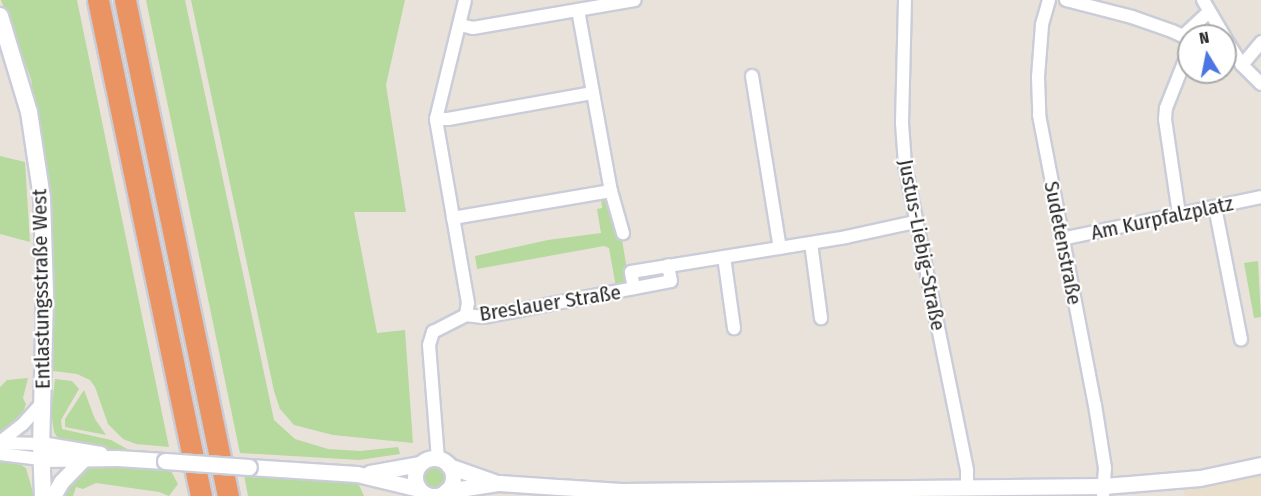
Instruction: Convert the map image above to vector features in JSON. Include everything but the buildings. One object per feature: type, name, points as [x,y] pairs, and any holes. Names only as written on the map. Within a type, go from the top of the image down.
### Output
[{"type":"highway","points":[[98,0],[201,496]]},
{"type":"highway","points":[[125,0],[228,496]]},
{"type":"main road","name":"Entlastungsstraße West","points":[[0,16],[22,82],[39,168],[45,238],[41,452],[43,496]]},
{"type":"street","points":[[441,494],[452,479],[443,462],[429,345],[433,332],[466,315],[468,303],[436,119],[465,0]]},
{"type":"street","points":[[460,25],[473,28],[635,0]]},
{"type":"street","name":"Justus-Liebig-Straße","points":[[905,0],[902,123],[905,165],[967,471],[959,491]]},
{"type":"street","name":"Sudetenstraße","points":[[1048,0],[1040,43],[1040,115],[1095,405],[1105,468],[1103,491]]},
{"type":"street","points":[[1066,0],[1132,17],[1177,34]]},
{"type":"street","points":[[1195,24],[1206,6],[1217,24]]},
{"type":"street","points":[[578,10],[611,191],[623,233]]},
{"type":"street","points":[[1242,65],[1261,42]]},
{"type":"street","points":[[1237,57],[1261,84]]},
{"type":"street","points":[[1237,63],[1242,65]]},
{"type":"street","points":[[752,76],[780,248]]},
{"type":"street","points":[[1177,80],[1166,108],[1165,119],[1179,214]]},
{"type":"street","points":[[436,119],[448,119],[593,93]]},
{"type":"street","points":[[453,218],[611,191]]},
{"type":"street","name":"Am Kurpfalzplatz","points":[[1062,239],[1261,197]]},
{"type":"street","points":[[1215,207],[1241,339]]},
{"type":"street","name":"Breslauer Straße","points":[[466,315],[483,317],[634,288],[631,272],[811,243],[915,222]]},
{"type":"street","points":[[811,243],[821,318]]},
{"type":"street","points":[[724,256],[734,328]]},
{"type":"street","points":[[0,443],[23,424],[42,403]]},
{"type":"street","points":[[0,443],[82,460],[117,458]]},
{"type":"street","points":[[0,454],[41,452],[357,474],[419,489],[428,494],[441,494],[499,483],[621,491],[763,493],[1103,491],[1200,478],[1261,465]]},
{"type":"street","points":[[357,474],[420,464],[429,459],[499,483]]},
{"type":"street","points":[[53,496],[61,482],[82,460]]},
{"type":"street","points":[[419,489],[415,476],[420,464]]},
{"type":"shaded area","points":[[1261,475],[1261,496],[1185,496],[1184,490]]},
{"type":"green space","points":[[1,0],[77,0],[169,447],[136,444],[123,439],[108,424],[95,387],[90,380],[77,374],[53,371],[55,287],[50,201],[31,79]]},
{"type":"green space","points":[[146,0],[185,0],[274,420],[295,439],[328,449],[360,451],[398,447],[400,454],[359,460],[240,453]]},
{"type":"green space","points":[[191,0],[405,0],[386,85],[406,212],[354,212],[377,333],[405,330],[413,443],[333,435],[294,425],[280,409],[274,391]]},
{"type":"green space","points":[[0,156],[25,162],[30,242],[0,234]]},
{"type":"green space","points":[[601,198],[609,202],[615,234],[621,233],[629,283],[616,287],[609,248],[604,246],[477,269],[475,256],[548,240],[601,233],[597,209],[602,208]]},
{"type":"green space","points":[[1258,261],[1261,317],[1254,318],[1244,263]]},
{"type":"green space","points":[[28,378],[23,398],[26,404],[21,418],[0,432],[0,387],[7,380]]},
{"type":"green space","points":[[55,379],[72,381],[79,389],[61,420],[62,429],[111,440],[129,450],[142,452],[103,449],[64,441],[57,437],[51,412]]},
{"type":"green space","points":[[84,390],[95,419],[106,435],[65,427],[65,419]]},
{"type":"green space","points":[[0,458],[15,461],[26,468],[34,496],[0,496]]},
{"type":"green space","points":[[429,465],[439,465],[446,472],[446,482],[439,489],[429,489],[422,482],[422,472]]},
{"type":"green space","points":[[157,467],[171,471],[178,484],[169,496],[159,492],[96,483],[83,489],[76,487],[73,496],[62,496],[67,483],[80,472],[92,468]]},
{"type":"green space","points":[[244,475],[358,483],[364,496],[248,496]]}]
